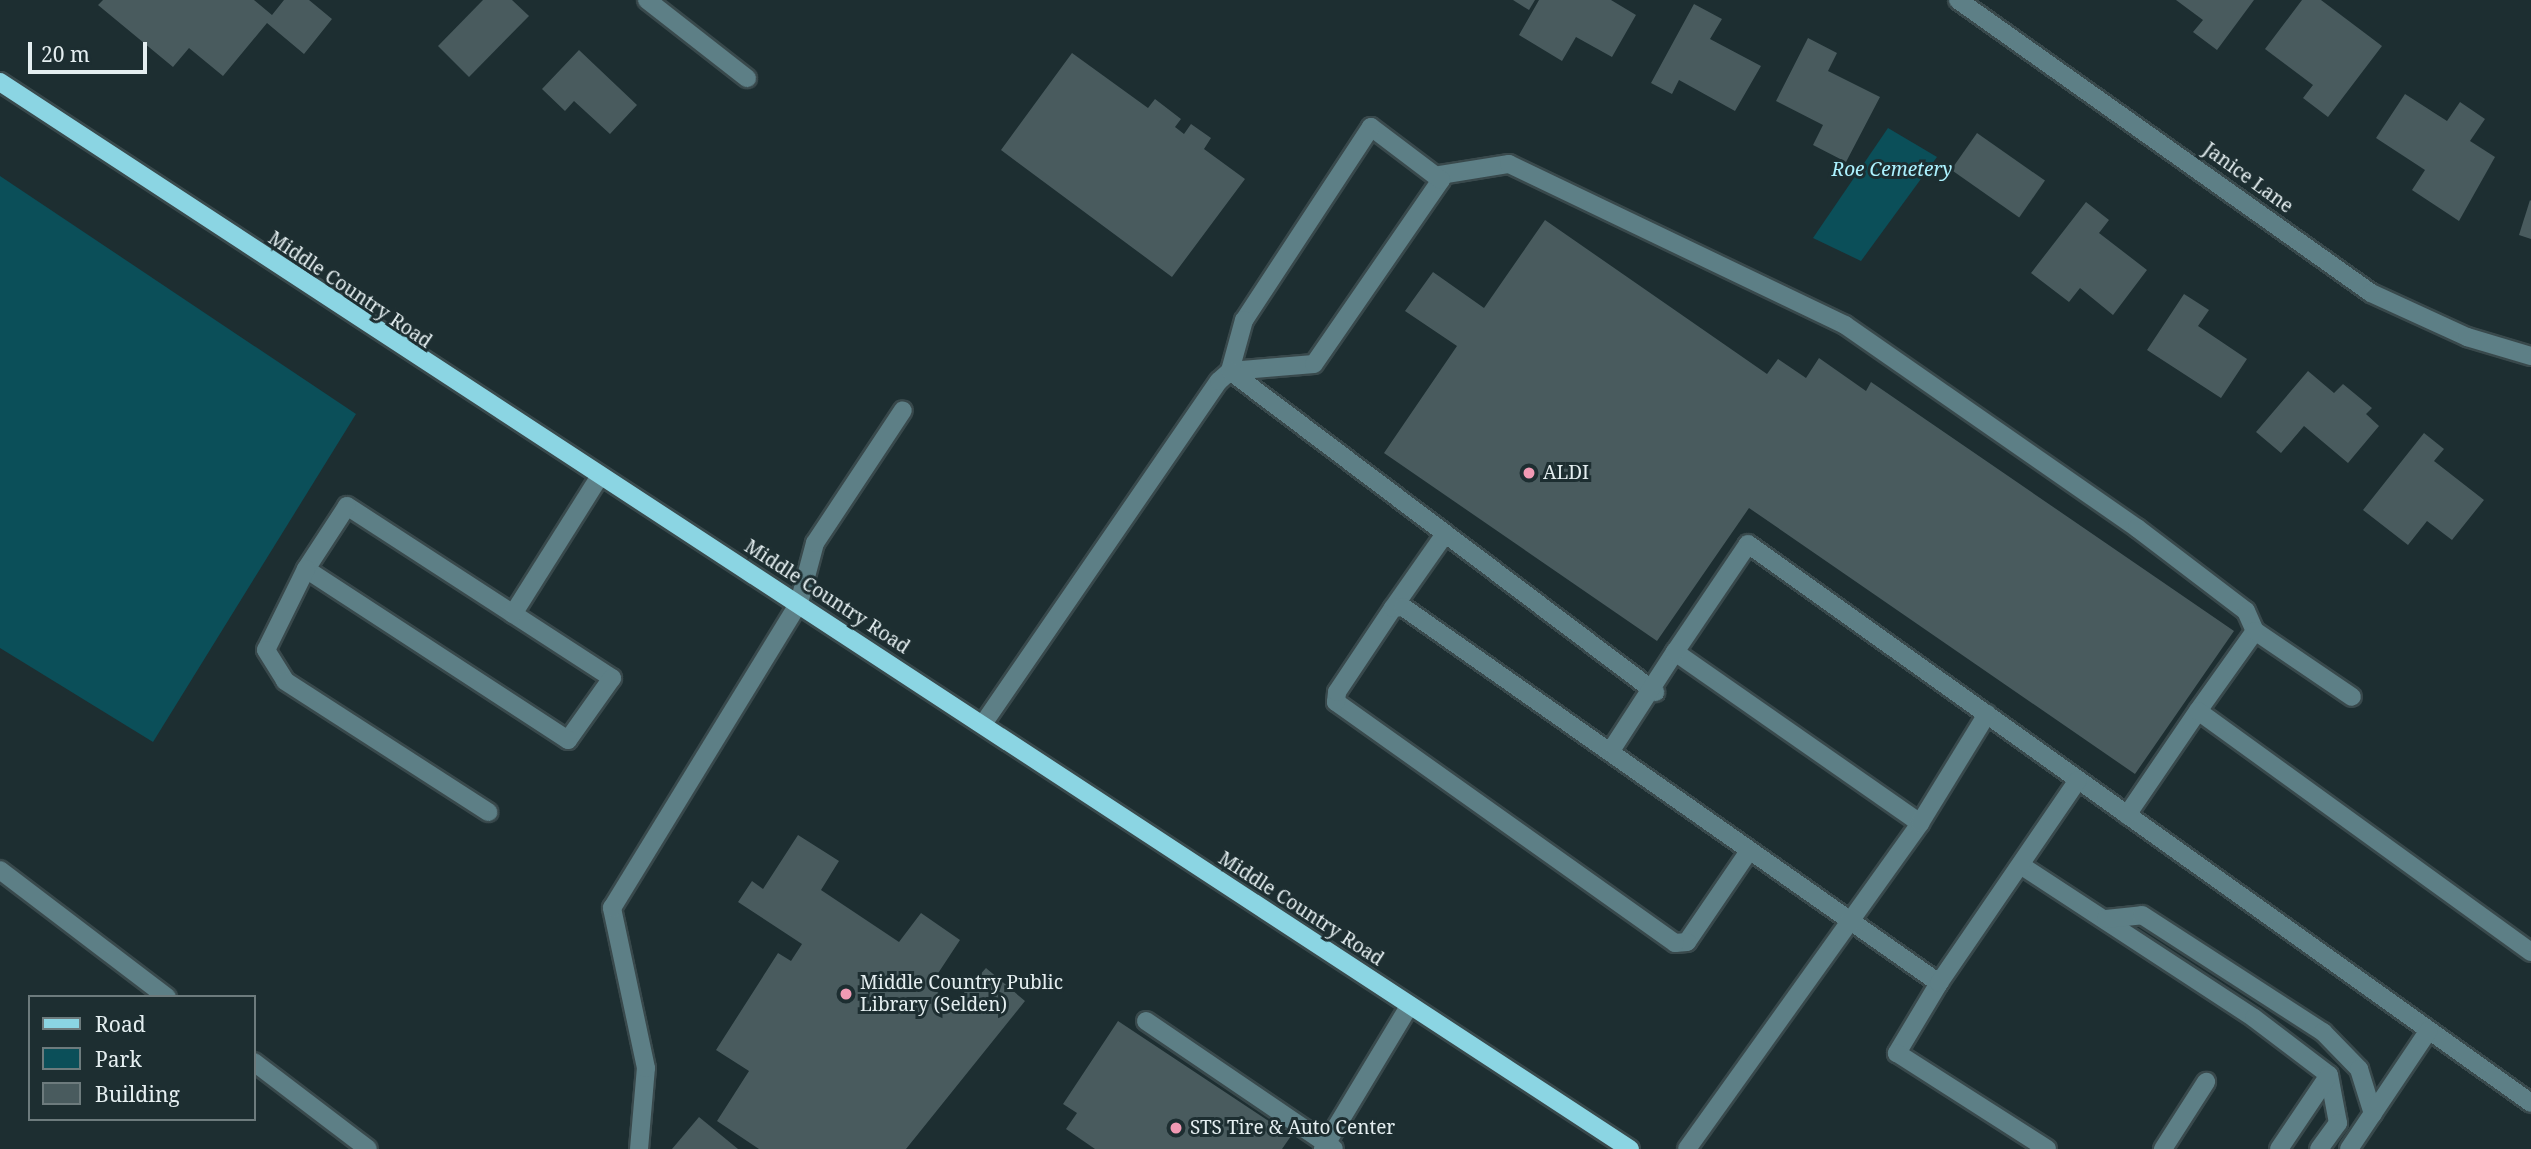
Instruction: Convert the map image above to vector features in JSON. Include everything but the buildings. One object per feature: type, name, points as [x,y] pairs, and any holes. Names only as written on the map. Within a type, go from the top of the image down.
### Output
[{"type":"main road","name":"Middle Country Road","points":[[0,82],[1630,1149]]},
{"type":"street","points":[[647,0],[747,78]]},
{"type":"street","name":"Janice Lane","points":[[1958,0],[2371,293],[2467,337],[2531,356]]},
{"type":"street","points":[[983,724],[1230,371],[1244,320],[1367,129],[1440,175],[1509,164],[1845,326],[2137,528],[2246,611],[2255,631],[2352,697]]},
{"type":"street","points":[[1230,371],[1314,364],[1322,356],[1440,175]]},
{"type":"street","points":[[1230,371],[1654,692]]},
{"type":"street","points":[[639,1149],[646,1068],[612,908],[799,603],[815,543],[903,410]]},
{"type":"street","points":[[513,614],[600,476]]},
{"type":"street","points":[[306,569],[568,740],[612,678],[347,506],[306,569],[266,650],[285,681],[488,812]]},
{"type":"street","points":[[1445,534],[1392,608],[1336,702],[1675,943],[1688,942],[1749,851]]},
{"type":"street","points":[[1610,752],[1654,692],[1675,652],[1748,544],[2430,1030],[2529,1096]]},
{"type":"street","points":[[1392,608],[1403,607],[1939,983]]},
{"type":"street","points":[[2127,815],[2255,631]]},
{"type":"street","points":[[1675,652],[1920,823]]},
{"type":"street","points":[[2198,710],[2531,952]]},
{"type":"street","points":[[1687,1149],[1920,823],[1987,714]]},
{"type":"street","points":[[2046,1149],[1897,1052],[1939,983],[2022,866],[2078,780]]},
{"type":"street","points":[[2022,866],[2106,919],[2329,1075],[2337,1123],[2319,1149]]},
{"type":"street","points":[[0,870],[164,995]]},
{"type":"street","points":[[2106,919],[2143,915],[2323,1032],[2359,1069],[2373,1114]]},
{"type":"street","points":[[1146,1021],[1328,1147],[1410,1005]]},
{"type":"street","points":[[2349,1149],[2430,1030]]},
{"type":"street","points":[[256,1064],[368,1149]]},
{"type":"street","points":[[2279,1149],[2329,1075]]},
{"type":"street","points":[[2163,1149],[2206,1082]]},
{"type":"green space","name":"Roe Cemetery","points":[[1888,128],[1937,157],[1861,261],[1813,238]]},
{"type":"green space","points":[[0,176],[356,414],[153,742],[0,648]]},
{"type":"place","name":"ALDI","points":[[1529,473]]},
{"type":"place","name":"Middle Country Public Library (Selden)","points":[[846,994]]},
{"type":"place","name":"STS Tire & Auto Center","points":[[1176,1128]]}]
